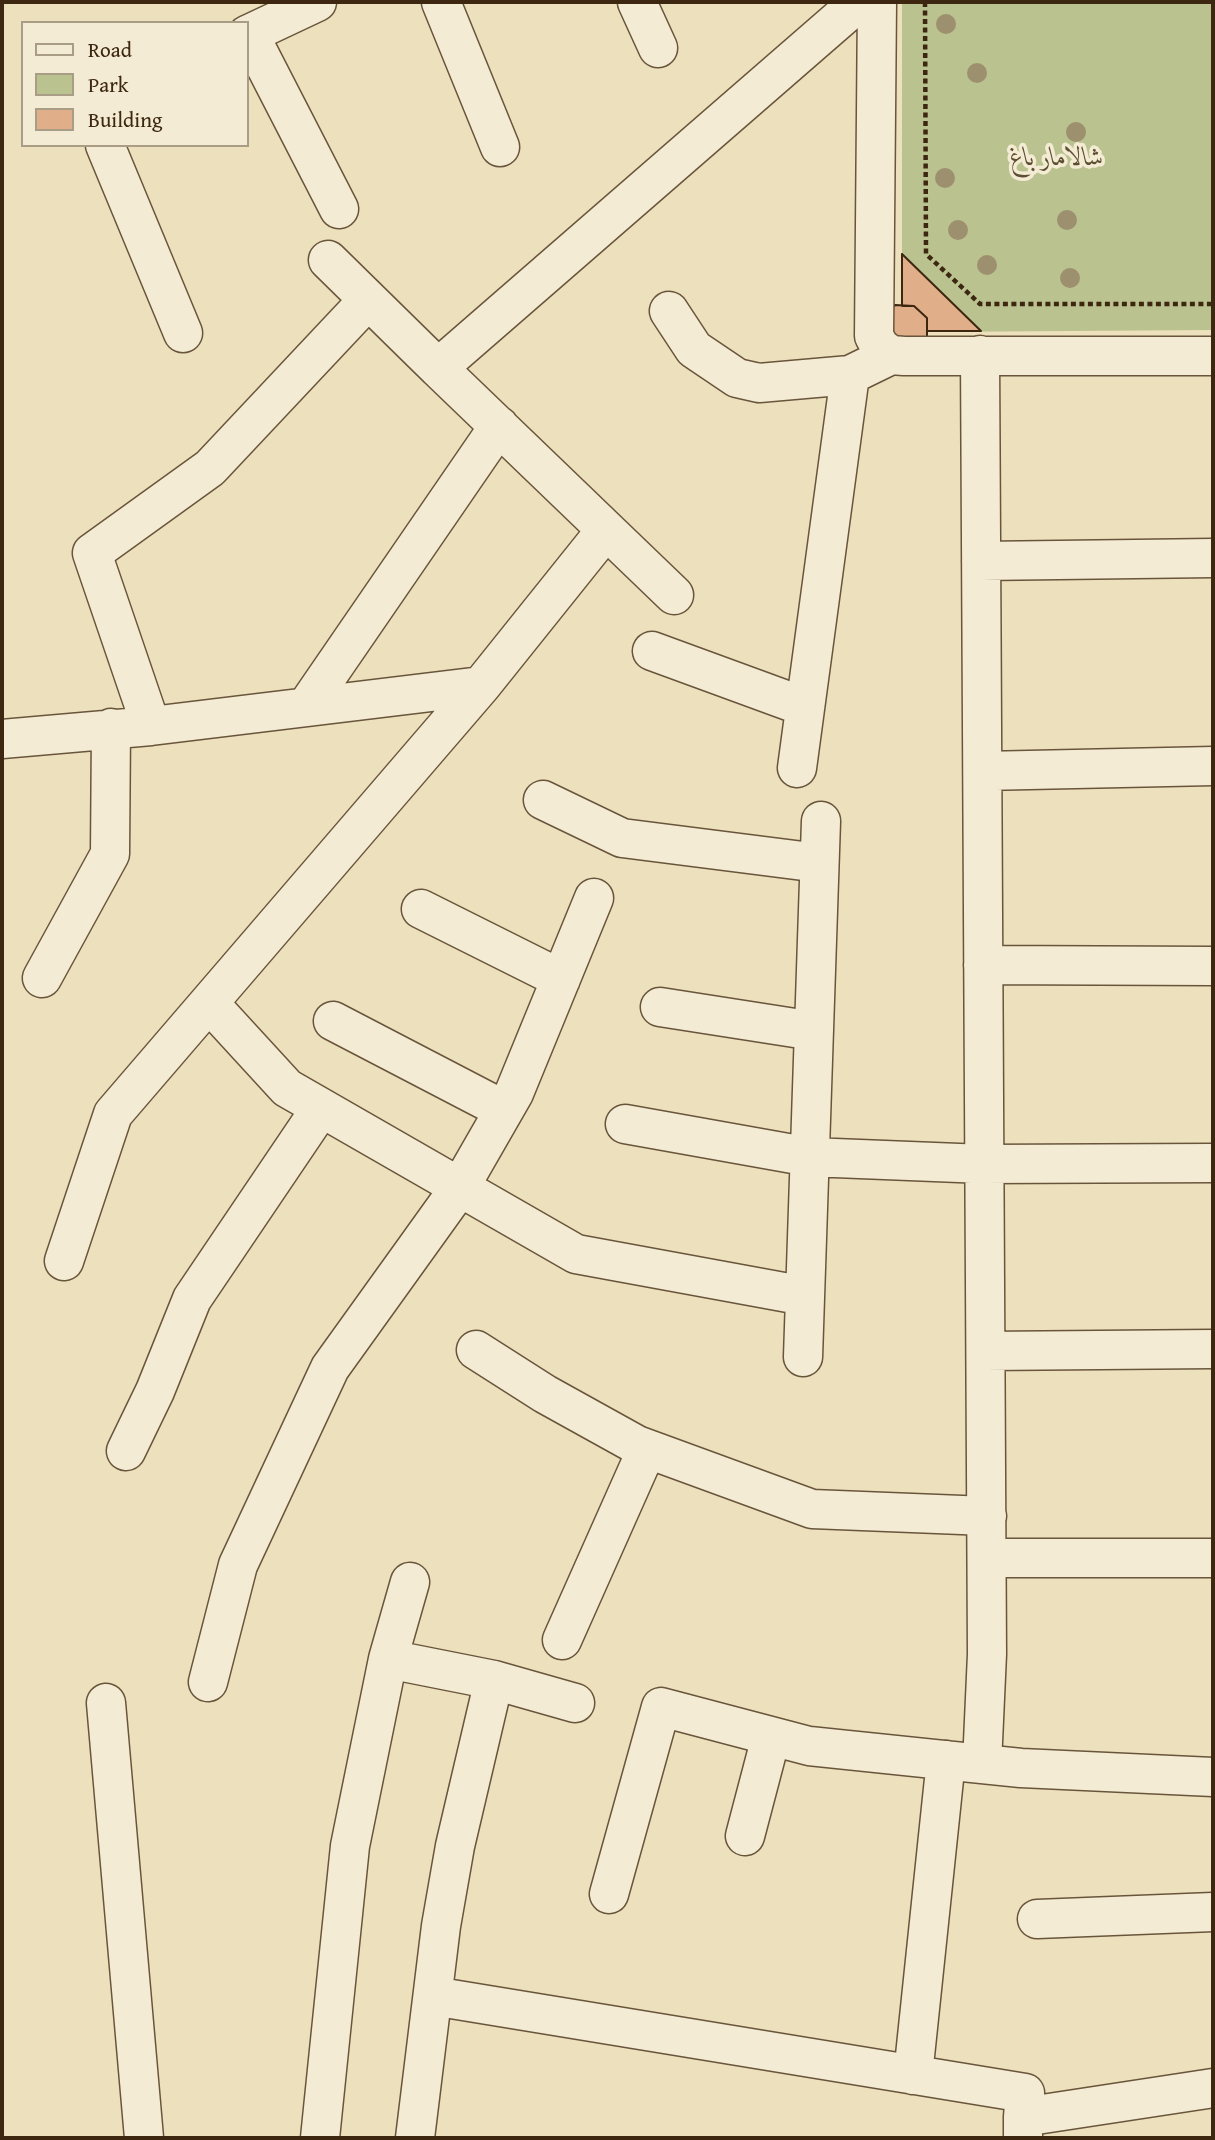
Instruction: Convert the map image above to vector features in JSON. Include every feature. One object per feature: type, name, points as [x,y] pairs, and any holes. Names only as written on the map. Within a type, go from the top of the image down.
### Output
[{"type":"street","points":[[317,2],[248,34],[339,209]]},
{"type":"street","points":[[441,2],[500,147]]},
{"type":"street","points":[[638,2],[658,48]]},
{"type":"street","points":[[438,368],[859,2]]},
{"type":"street","points":[[877,2],[874,336],[880,347],[891,355]]},
{"type":"street","points":[[106,147],[183,333]]},
{"type":"street","points":[[328,260],[674,595]]},
{"type":"street","points":[[151,726],[92,553],[210,468],[368,300]]},
{"type":"street","points":[[669,311],[694,349],[737,378],[759,383],[850,375],[891,355],[1213,356]]},
{"type":"street","points":[[913,2075],[964,1762],[987,1654],[980,355]]},
{"type":"street","points":[[797,768],[850,375]]},
{"type":"street","points":[[306,707],[499,426]]},
{"type":"street","points":[[64,1261],[113,1114],[481,686],[607,530]]},
{"type":"street","points":[[981,561],[1213,558]]},
{"type":"street","points":[[652,651],[805,707]]},
{"type":"street","points":[[2,739],[151,726],[481,686]]},
{"type":"street","points":[[42,978],[110,853],[111,729]]},
{"type":"street","points":[[983,771],[1213,766]]},
{"type":"street","points":[[543,800],[622,838],[819,863]]},
{"type":"street","points":[[803,1357],[821,821]]},
{"type":"street","points":[[208,1682],[238,1565],[330,1368],[460,1187],[514,1093],[594,898]]},
{"type":"street","points":[[421,909],[561,979]]},
{"type":"street","points":[[983,965],[1213,966]]},
{"type":"street","points":[[209,1003],[287,1088],[576,1254],[805,1296]]},
{"type":"street","points":[[660,1007],[814,1031]]},
{"type":"street","points":[[333,1021],[503,1110]]},
{"type":"street","points":[[126,1451],[155,1391],[192,1299],[321,1108]]},
{"type":"street","points":[[625,1124],[810,1157],[985,1164],[1213,1163]]},
{"type":"street","points":[[986,1351],[1213,1349]]},
{"type":"street","points":[[476,1350],[545,1394],[647,1449],[812,1509],[987,1516]]},
{"type":"street","points":[[562,1640],[647,1449]]},
{"type":"street","points":[[987,1558],[1213,1558]]},
{"type":"street","points":[[320,2138],[350,1846],[388,1659],[410,1582]]},
{"type":"street","points":[[388,1659],[494,1679],[575,1703]]},
{"type":"street","points":[[415,2138],[455,1846],[494,1679]]},
{"type":"street","points":[[106,1703],[144,2138]]},
{"type":"street","points":[[609,1894],[661,1707],[809,1746],[1021,1768],[1213,1777]]},
{"type":"street","points":[[746,1836],[771,1737]]},
{"type":"street","points":[[1037,1919],[1213,1912]]},
{"type":"street","points":[[433,1996],[1025,2093],[1023,2127],[1213,2088]]},
{"type":"path","points":[[925,2],[926,254],[980,304],[1213,304]]},
{"type":"green space","name":"شالامار باغ","points":[[902,2],[1213,2],[1213,330],[927,332],[902,306]]},
{"type":"building","points":[[902,254],[981,331],[927,331],[927,318],[914,306],[902,306]]},
{"type":"building","points":[[895,305],[914,306],[927,318],[927,338],[882,338],[883,318]]}]
